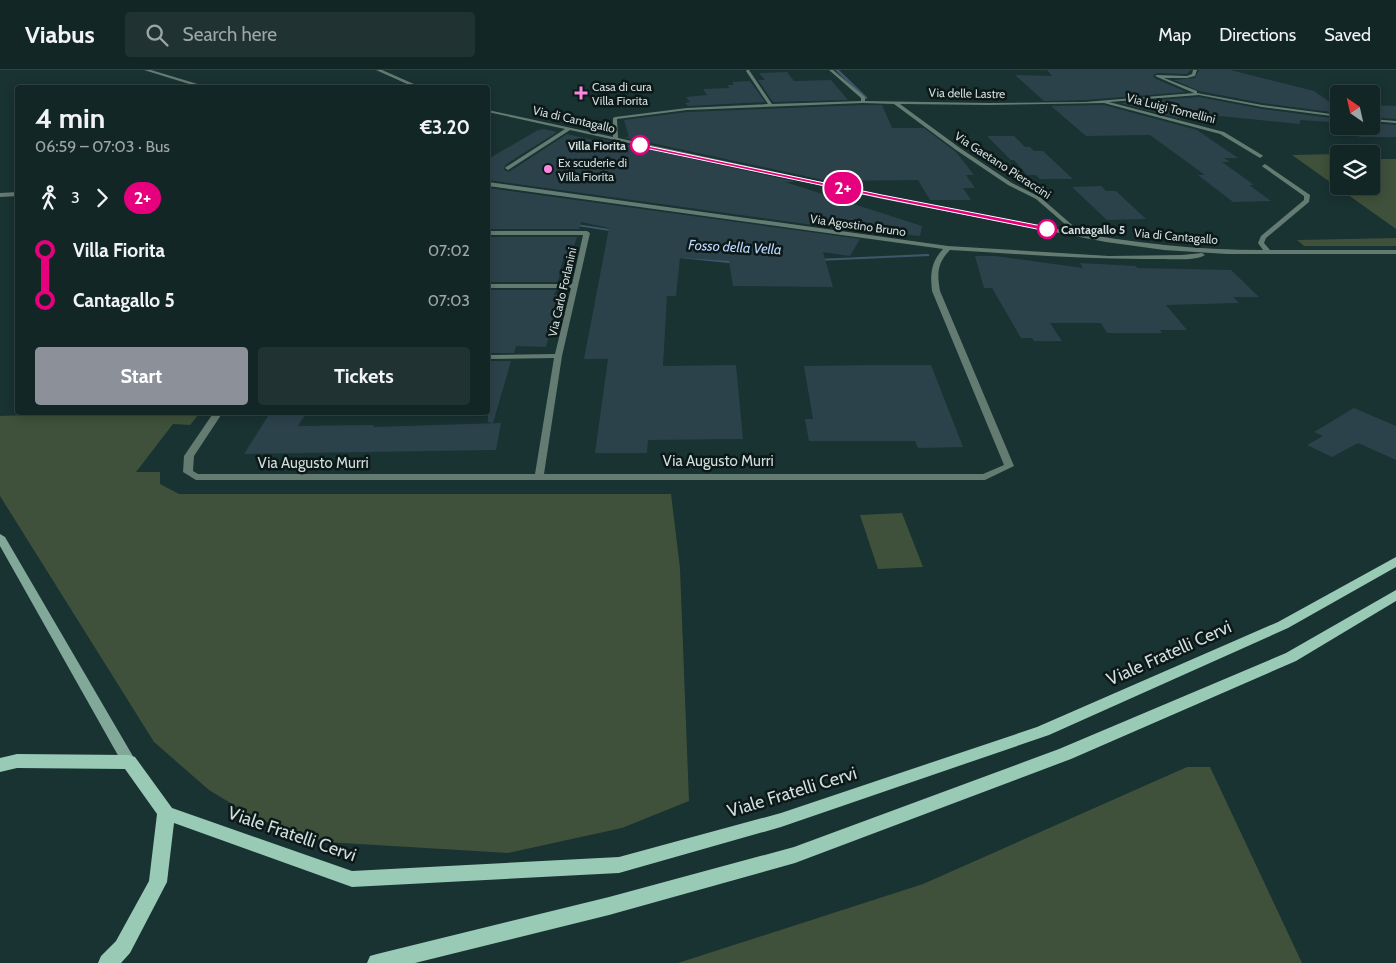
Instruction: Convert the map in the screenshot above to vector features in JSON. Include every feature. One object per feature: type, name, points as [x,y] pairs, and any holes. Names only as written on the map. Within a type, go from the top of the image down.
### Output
[{"type":"main road","name":"Viale Fratelli Cervi","points":[[166,813],[352,879],[619,865],[781,820],[1042,731],[1283,625],[1396,561]]},
{"type":"main road","points":[[377,963],[610,906],[795,855],[1083,747],[1291,657],[1396,595]]},
{"type":"main road","points":[[0,765],[17,761],[129,762],[166,813],[158,882],[123,947],[108,963]]},
{"type":"street","points":[[146,70],[198,85]]},
{"type":"street","points":[[378,70],[414,85]]},
{"type":"street","points":[[830,70],[863,98],[863,102]]},
{"type":"street","points":[[1195,70],[1194,75],[1187,77],[1157,76],[1199,94]]},
{"type":"street","points":[[748,71],[771,106]]},
{"type":"street","name":"Via delle Lastre","points":[[616,140],[615,118],[687,109],[863,102],[989,104],[1099,102],[1199,94],[1262,106],[1330,115]]},
{"type":"street","name":"Via Gaetano Pieraccini","points":[[894,102],[958,150],[1010,184],[1038,198],[1069,225],[1064,232]]},
{"type":"street","name":"Via Luigi Tomellini","points":[[1099,102],[1222,133],[1260,156]]},
{"type":"street","name":"Via di Cantagallo","points":[[490,111],[882,197],[1106,240],[1164,248],[1227,252],[1396,252]]},
{"type":"street","points":[[1380,121],[1396,122]]},
{"type":"street","points":[[508,168],[569,129]]},
{"type":"street","points":[[1265,166],[1307,195],[1307,201],[1263,237],[1261,243],[1268,252]]},
{"type":"street","name":"Via Agostino Bruno","points":[[490,184],[948,248],[1109,258],[1182,257],[1227,252]]},
{"type":"street","points":[[0,195],[15,194]]},
{"type":"street","name":"Via Carlo Forlanini","points":[[490,232],[587,233],[558,356],[539,476]]},
{"type":"street","points":[[1106,240],[1117,248],[1115,254],[1109,258]]},
{"type":"street","name":"Via Augusto Murri","points":[[217,415],[189,456],[188,472],[196,477],[985,477],[1009,466],[936,290],[933,269],[939,257],[948,248]]},
{"type":"street","points":[[490,286],[574,286]]},
{"type":"street","points":[[490,357],[558,356]]},
{"type":"street","points":[[2,542],[129,762]]},
{"type":"green space","points":[[1330,154],[1330,182],[1292,155]]},
{"type":"green space","points":[[1380,159],[1396,159],[1396,229],[1348,195],[1380,195]]},
{"type":"green space","points":[[1396,238],[1396,246],[1304,246],[1297,240]]},
{"type":"green space","points":[[198,415],[190,425],[173,424],[136,472],[160,472],[160,484],[179,494],[671,494],[680,568],[689,801],[622,828],[508,853],[326,842],[255,818],[209,790],[154,742],[0,496],[0,416]]},
{"type":"green space","points":[[902,513],[923,567],[878,569],[860,515]]},
{"type":"green space","points":[[1187,767],[1210,767],[1302,963],[678,963],[923,884]]},
{"type":"building","points":[[1047,70],[1191,70],[1187,74],[1157,73],[1153,75],[1154,78],[1186,92],[1085,100],[1044,101],[1015,75],[1052,76]]},
{"type":"building","points":[[1199,70],[1230,70],[1314,91],[1330,102],[1330,112],[1262,103],[1199,91],[1174,80],[1195,78]]},
{"type":"building","points":[[787,72],[794,81],[831,80],[848,100],[773,102],[758,80],[765,80],[759,73]]},
{"type":"building","points":[[750,81],[765,102],[688,106],[685,103],[690,102],[686,97],[707,95],[703,89],[730,88],[727,85],[734,85],[732,82]]},
{"type":"building","points":[[1199,97],[1262,109],[1330,118],[1330,122],[1300,120],[1300,124],[1170,111],[1181,119],[1120,103]]},
{"type":"building","points":[[882,105],[892,128],[924,128],[956,152],[974,175],[966,175],[975,188],[963,188],[971,200],[930,200],[918,180],[828,181],[623,137],[629,137],[624,120],[687,112]]},
{"type":"building","points":[[1104,105],[1197,130],[1238,158],[1224,158],[1230,162],[1222,162],[1254,185],[1249,185],[1271,201],[1233,202],[1198,175],[1205,175],[1150,135],[1086,136],[1051,106]]},
{"type":"building","points":[[1380,105],[1396,106],[1396,119],[1380,118]]},
{"type":"building","points":[[1380,124],[1396,125],[1396,137],[1360,137],[1356,135],[1380,135]]},
{"type":"building","points":[[544,129],[557,132],[505,165],[504,170],[509,172],[567,134],[593,140],[602,139],[797,182],[785,182],[922,226],[920,236],[865,230],[864,232],[490,180],[490,158],[538,130]]},
{"type":"building","points":[[987,136],[1014,136],[1025,147],[1030,147],[1034,151],[1043,151],[1073,179],[1040,179],[1036,175],[1027,175],[1014,160],[1011,160]]},
{"type":"building","points":[[1101,186],[1106,191],[1116,191],[1146,219],[1107,220],[1072,187]]},
{"type":"building","points":[[490,188],[860,239],[850,256],[823,252],[833,287],[733,286],[729,261],[680,258],[676,296],[667,296],[663,366],[736,365],[743,439],[648,440],[647,453],[595,453],[608,359],[584,359],[609,228],[581,222],[579,229],[490,229]]},
{"type":"building","points":[[490,237],[577,237],[571,255],[564,255],[558,282],[490,282]]},
{"type":"building","points":[[975,256],[995,256],[1083,268],[1080,263],[1136,266],[1137,268],[1231,270],[1259,297],[1233,297],[1239,303],[1166,305],[1187,330],[1160,330],[1162,333],[1107,333],[1101,323],[1050,323],[1062,341],[1034,341],[1032,338],[1021,338],[992,288],[984,288]]},
{"type":"building","points":[[490,290],[556,290],[554,295],[560,295],[546,347],[516,346],[514,353],[490,353]]},
{"type":"building","points":[[490,361],[511,361],[493,423],[488,422],[488,415],[490,415]]},
{"type":"building","points":[[931,365],[963,447],[918,448],[915,441],[809,441],[805,419],[813,419],[804,366]]},
{"type":"building","points":[[1354,408],[1396,426],[1396,460],[1358,443],[1332,457],[1307,445],[1323,436],[1314,432]]},
{"type":"building","points":[[269,415],[305,415],[298,426],[374,425],[373,427],[501,423],[496,450],[244,454]]},
{"type":"waterway","points":[[837,70],[866,98]]},
{"type":"waterway","name":"Fosso della Vella","points":[[571,224],[616,231]]},
{"type":"waterway","name":"Fosso della Vella","points":[[817,260],[927,255]]},
{"type":"waterway","name":"Fosso della Vella","points":[[680,257],[738,262]]},
{"type":"bus line","name":"2+","points":[[640,145],[882,197],[1047,229]]},
{"type":"place","name":"Casa di cura Villa Fiorita","points":[[581,93]]},
{"type":"place","name":"Villa Fiorita","points":[[640,145]]},
{"type":"place","name":"Ex scuderie di Villa Fiorita","points":[[548,169]]},
{"type":"place","name":"Cantagallo 5","points":[[1047,229]]}]
